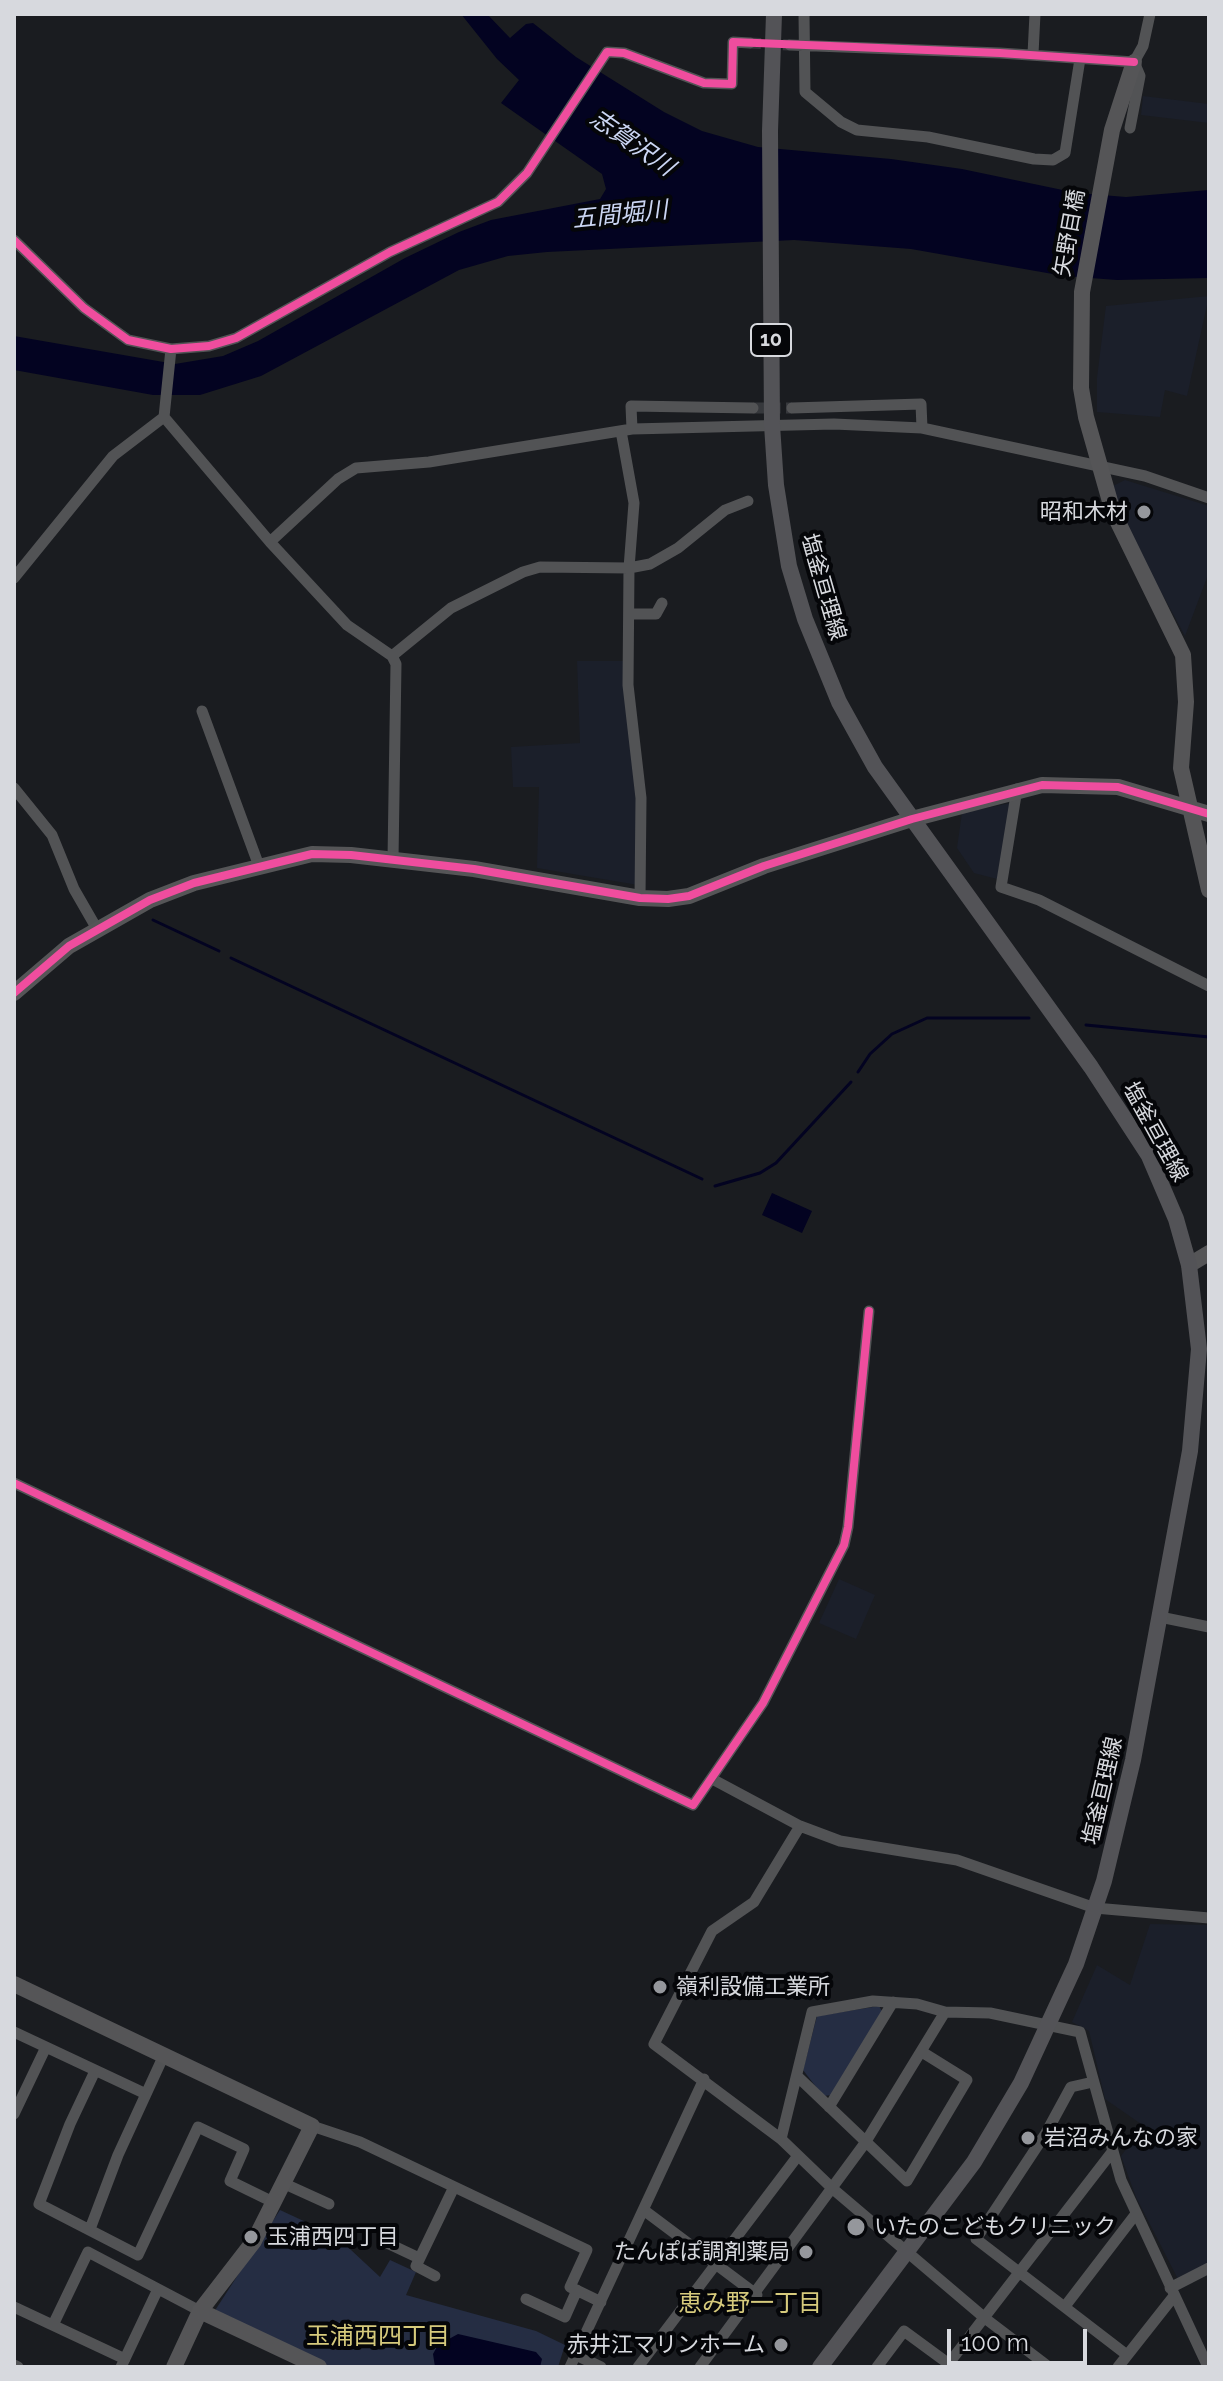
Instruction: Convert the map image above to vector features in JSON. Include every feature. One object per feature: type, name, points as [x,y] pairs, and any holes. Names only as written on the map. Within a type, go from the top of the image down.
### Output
[{"type":"main road","name":"塩釜亘理線","points":[[774,14],[770,131],[772,425],[776,485],[789,566],[805,619],[851,724],[912,819],[1136,1134],[1161,1181],[1189,1265],[1204,1376],[1133,1760],[1095,1908],[1051,2024],[1021,2083],[974,2162],[820,2367]]},
{"type":"street","points":[[804,14],[805,92],[857,130],[942,139],[1053,160],[1065,153],[1080,59]]},
{"type":"street","points":[[1033,54],[1035,14]]},
{"type":"street","points":[[1130,128],[1140,76],[1134,62],[1150,14]]},
{"type":"street","points":[[14,240],[84,308],[128,340],[171,349],[209,346],[236,338],[390,252],[498,202],[517,187],[601,60],[613,50],[676,76],[704,83],[732,84],[733,42],[750,43]]},
{"type":"street","points":[[790,45],[1033,54],[1134,62]]},
{"type":"street","name":"矢野目橋","points":[[1134,62],[1118,108],[1082,292],[1081,388],[1099,468],[1113,512],[1183,655],[1186,702],[1181,768],[1187,806],[1209,890]]},
{"type":"street","points":[[14,578],[113,456],[164,417],[171,349]]},
{"type":"street","points":[[792,408],[921,404],[922,428]]},
{"type":"street","points":[[640,898],[641,798],[628,685],[629,568],[634,503],[626,430],[631,406],[753,408]]},
{"type":"street","points":[[164,417],[270,542],[347,625],[392,656],[396,664],[398,697],[393,859]]},
{"type":"street","points":[[270,542],[338,479],[356,468],[429,462],[626,430],[772,425],[922,428],[1145,476],[1209,498]]},
{"type":"street","points":[[392,656],[451,608],[523,572],[540,567],[629,568],[650,564],[678,548],[725,510],[748,501]]},
{"type":"street","points":[[629,614],[656,614],[662,603]]},
{"type":"street","points":[[202,711],[259,866]]},
{"type":"street","points":[[14,993],[52,958],[97,929],[168,892],[312,854],[393,859],[481,870],[640,898],[689,896],[764,866],[1017,789],[1091,784],[1209,814]]},
{"type":"street","points":[[14,788],[52,835],[74,889],[97,929]]},
{"type":"street","points":[[1017,789],[1001,887],[1039,900],[1209,986]]},
{"type":"street","points":[[1189,1265],[1209,1253]]},
{"type":"street","points":[[14,1483],[693,1805],[714,1780],[763,1703],[844,1545],[869,1311]]},
{"type":"street","points":[[1160,1617],[1209,1627]]},
{"type":"street","points":[[714,1780],[800,1826],[865,1847],[957,1860],[1095,1908],[1209,1918]]},
{"type":"street","points":[[800,1826],[754,1902],[712,1931],[654,2044],[781,2139],[797,2157],[908,2253],[1049,2367]]},
{"type":"street","points":[[14,1984],[312,2126],[360,2142],[587,2250],[570,2287],[601,2302]]},
{"type":"street","points":[[781,2139],[812,2012],[873,2001],[893,2002],[945,2012],[990,2013],[1080,2032],[1112,2152],[1135,2215],[1203,2364]]},
{"type":"street","points":[[829,2107],[893,2002]]},
{"type":"street","points":[[700,2367],[757,2295],[865,2143],[945,2012]]},
{"type":"street","points":[[14,2032],[146,2094]]},
{"type":"street","points":[[14,2114],[46,2047]]},
{"type":"street","points":[[797,2076],[907,2181],[967,2080],[922,2052]]},
{"type":"street","points":[[90,2229],[164,2055]]},
{"type":"street","points":[[95,2071],[70,2124],[39,2204],[138,2255],[198,2127],[244,2149],[230,2181],[275,2203]]},
{"type":"street","points":[[570,2367],[704,2079]]},
{"type":"street","points":[[1093,2082],[1071,2087],[1046,2133],[976,2239],[1066,2305],[1127,2355]]},
{"type":"street","points":[[174,2367],[200,2311],[254,2241],[312,2126]]},
{"type":"street","points":[[877,2367],[904,2331],[949,2366],[1112,2152]]},
{"type":"street","points":[[638,2367],[797,2157]]},
{"type":"street","points":[[285,2184],[329,2204]]},
{"type":"street","points":[[435,2276],[416,2266],[454,2187]]},
{"type":"street","points":[[645,2211],[716,2261],[757,2295]]},
{"type":"street","points":[[1066,2305],[1135,2215]]},
{"type":"street","points":[[385,2242],[419,2258]]},
{"type":"street","points":[[53,2325],[88,2252],[200,2311],[319,2367]]},
{"type":"street","points":[[1118,2367],[1172,2292],[1209,2268]]},
{"type":"street","points":[[14,2307],[123,2363],[158,2289]]},
{"type":"street","points":[[526,2299],[565,2317],[577,2290]]},
{"type":"street","points":[[574,2354],[601,2367]]},
{"type":"shaded area","points":[[1143,96],[1209,104],[1209,123],[1141,115]]},
{"type":"shaded area","points":[[1209,296],[1187,396],[1165,390],[1160,417],[1097,412],[1097,378],[1106,306]]},
{"type":"shaded area","points":[[1125,480],[1209,506],[1209,572],[1185,636],[1134,542],[1111,487]]},
{"type":"shaded area","points":[[577,661],[626,661],[635,746],[638,885],[537,868],[539,787],[513,787],[511,747],[580,743]]},
{"type":"shaded area","points":[[1011,803],[997,879],[974,873],[957,848],[962,813]]},
{"type":"shaded area","points":[[839,1579],[875,1595],[856,1639],[819,1623]]},
{"type":"shaded area","points":[[1150,1924],[1209,1925],[1209,2264],[1178,2279],[1136,2197],[1121,2156],[1144,2126],[1105,2099],[1089,2031],[1072,2022],[1097,1965],[1130,1985]]},
{"type":"shaded area","points":[[879,2006],[882,2011],[832,2095],[823,2096],[803,2070],[817,2016]]},
{"type":"shaded area","points":[[280,2210],[336,2236],[380,2277],[390,2260],[416,2272],[406,2295],[536,2331],[565,2345],[558,2367],[331,2367],[214,2312]]},
{"type":"water","points":[[461,14],[487,14],[510,38],[526,24],[533,23],[576,57],[664,112],[702,131],[758,147],[962,169],[1077,193],[1126,197],[1209,190],[1209,278],[1117,280],[1064,276],[911,249],[794,240],[547,252],[508,256],[459,270],[261,376],[200,395],[153,395],[14,370],[14,336],[175,364],[223,356],[258,341],[405,258],[459,232],[491,220],[600,199],[606,189],[602,174],[501,103],[519,80],[497,59]]},
{"type":"water","points":[[772,1193],[812,1211],[802,1233],[762,1215]]},
{"type":"water","points":[[458,2334],[536,2352],[542,2359],[540,2367],[435,2367],[433,2354],[438,2345]]},
{"type":"waterway","points":[[153,920],[219,951]]},
{"type":"waterway","points":[[231,958],[702,1179]]},
{"type":"waterway","points":[[858,1072],[870,1054],[892,1034],[927,1018],[1029,1018]]},
{"type":"waterway","points":[[1086,1025],[1209,1037]]},
{"type":"waterway","points":[[715,1186],[760,1173],[776,1163],[851,1082]]},
{"type":"tunnel","points":[[750,43],[790,45]]},
{"type":"tunnel","points":[[753,408],[792,408]]},
{"type":"cycle path","points":[[14,240],[84,308],[128,340],[171,349],[209,346],[236,338],[390,252],[498,202],[527,173],[607,52],[624,53],[704,83],[732,84],[733,42],[1134,62]]},
{"type":"cycle path","points":[[14,993],[69,946],[150,900],[194,883],[312,854],[351,855],[474,869],[640,898],[668,899],[689,896],[764,866],[912,819],[1042,785],[1118,787],[1209,814]]},
{"type":"cycle path","points":[[14,1483],[693,1805],[763,1703],[844,1545],[869,1311]]},
{"type":"place","name":"昭和木材","points":[[1144,512]]},
{"type":"place","name":"嶺利設備工業所","points":[[660,1987]]},
{"type":"place","name":"岩沼みんなの家","points":[[1028,2138]]},
{"type":"place","name":"いたのこどもクリニック","points":[[856,2227]]},
{"type":"place","name":"玉浦西四丁目","points":[[251,2237]]},
{"type":"place","name":"たんぽぽ調剤薬局","points":[[806,2252]]},
{"type":"place","name":"赤井江マリンホーム","points":[[781,2345]]},
{"type":"district","name":"恵み野一丁目","points":[[750,2304]]},
{"type":"district","name":"玉浦西四丁目","points":[[378,2337]]},
{"type":"water label","name":"志賀沢川","points":[[632,143]]},
{"type":"water label","name":"五間堀川","points":[[620,215]]}]
